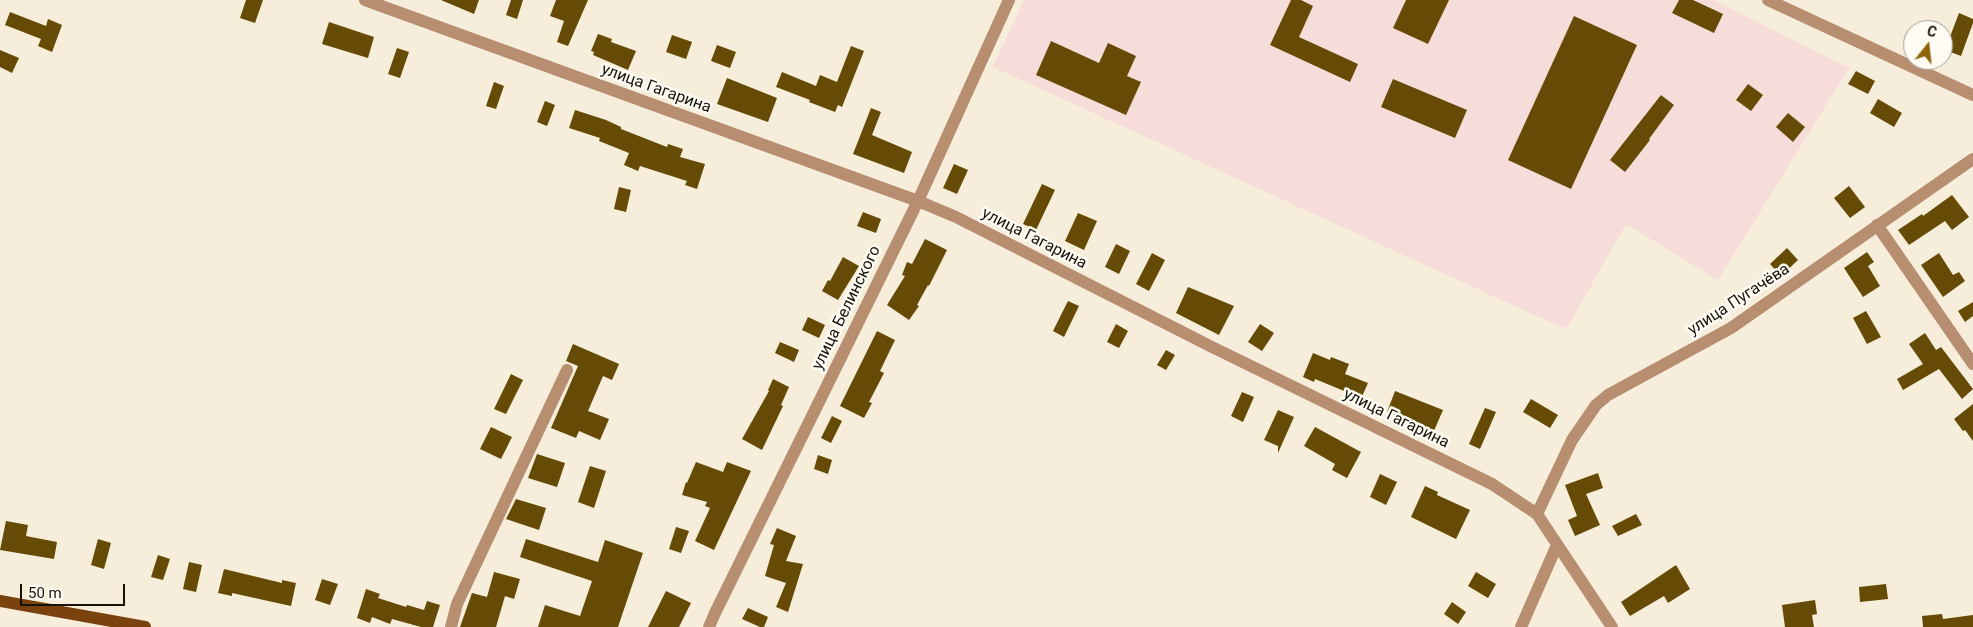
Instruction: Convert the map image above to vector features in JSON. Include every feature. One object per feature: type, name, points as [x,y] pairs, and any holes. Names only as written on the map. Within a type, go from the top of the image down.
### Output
[{"type":"main road","points":[[0,600],[145,627]]},
{"type":"street","name":"улица Гагарина","points":[[365,0],[918,201],[956,217],[1212,347],[1492,484],[1537,514],[1612,627]]},
{"type":"street","name":"улица Белинского","points":[[709,627],[918,201],[1009,0]]},
{"type":"street","points":[[1768,0],[1973,95]]},
{"type":"street","name":"улица Пугачёва","points":[[1537,514],[1572,440],[1602,400],[1625,385],[1731,328],[1973,159]]},
{"type":"street","points":[[1877,226],[1973,364]]},
{"type":"street","points":[[451,627],[457,604],[568,370]]},
{"type":"street","points":[[1521,627],[1557,545]]},
{"type":"shaded area","points":[[1024,0],[1714,0],[1849,68],[1718,280],[1626,224],[1567,328],[1556,325],[993,67]]},
{"type":"building","points":[[246,0],[263,0],[255,23],[240,18]]},
{"type":"building","points":[[441,0],[479,0],[474,14]]},
{"type":"building","points":[[511,0],[523,0],[517,19],[506,15]]},
{"type":"building","points":[[556,0],[588,0],[568,46],[557,42],[564,21],[550,16]]},
{"type":"building","points":[[1291,0],[1301,0],[1313,6],[1299,37],[1358,64],[1350,82],[1270,45]]},
{"type":"building","points":[[1406,0],[1449,0],[1428,44],[1393,28]]},
{"type":"building","points":[[1679,0],[1693,0],[1723,14],[1714,33],[1672,13]]},
{"type":"building","points":[[10,12],[46,26],[48,19],[62,25],[52,52],[38,46],[41,39],[5,25]]},
{"type":"building","points":[[1959,13],[1973,19],[1961,56],[1953,53],[1953,29]]},
{"type":"building","points":[[1574,16],[1637,45],[1571,189],[1508,160]]},
{"type":"building","points":[[329,22],[374,37],[368,58],[322,44]]},
{"type":"building","points":[[598,34],[612,39],[611,42],[636,51],[628,70],[593,55],[594,52],[591,51]]},
{"type":"building","points":[[672,35],[692,42],[686,59],[666,52]]},
{"type":"building","points":[[1051,41],[1099,63],[1108,43],[1136,56],[1127,76],[1141,82],[1126,115],[1036,75]]},
{"type":"building","points":[[717,45],[736,52],[730,68],[711,61]]},
{"type":"building","points":[[851,46],[864,51],[842,107],[838,105],[835,112],[776,87],[782,72],[816,86],[820,75],[837,82]]},
{"type":"building","points":[[397,48],[409,52],[400,78],[388,74]]},
{"type":"building","points":[[0,50],[19,58],[12,73],[0,67]]},
{"type":"building","points":[[1856,71],[1875,81],[1868,94],[1848,84]]},
{"type":"building","points":[[727,78],[777,98],[768,122],[717,104]]},
{"type":"building","points":[[1393,79],[1467,110],[1455,138],[1381,107]]},
{"type":"building","points":[[494,82],[504,86],[496,109],[486,106]]},
{"type":"building","points":[[1748,84],[1763,95],[1751,111],[1736,100]]},
{"type":"building","points":[[1661,95],[1674,105],[1625,172],[1610,160]]},
{"type":"building","points":[[1878,99],[1902,113],[1894,127],[1870,113]]},
{"type":"building","points":[[545,101],[555,105],[547,126],[537,122]]},
{"type":"building","points":[[871,108],[881,112],[872,135],[912,152],[904,173],[853,154]]},
{"type":"building","points":[[575,110],[606,120],[621,127],[621,129],[667,147],[668,144],[683,149],[680,157],[705,164],[697,189],[685,185],[687,181],[640,166],[638,171],[624,165],[629,153],[599,141],[600,138],[569,128]]},
{"type":"building","points":[[1788,113],[1805,127],[1793,142],[1776,127]]},
{"type":"building","points":[[954,164],[968,170],[957,194],[943,188]]},
{"type":"building","points":[[1042,184],[1055,190],[1036,230],[1023,224]]},
{"type":"building","points":[[1849,186],[1865,207],[1850,218],[1834,198]]},
{"type":"building","points":[[619,187],[631,190],[626,212],[614,209]]},
{"type":"building","points":[[1952,195],[1969,217],[1952,230],[1945,221],[1909,245],[1898,230],[1922,214],[1923,216]]},
{"type":"building","points":[[863,212],[881,219],[876,233],[857,226]]},
{"type":"building","points":[[1078,213],[1097,221],[1084,250],[1065,241]]},
{"type":"building","points":[[925,239],[947,250],[917,305],[919,306],[909,320],[887,305],[905,276],[902,275],[907,262],[912,264]]},
{"type":"building","points":[[1116,244],[1130,251],[1119,274],[1105,267]]},
{"type":"building","points":[[1787,248],[1798,260],[1781,276],[1770,264]]},
{"type":"building","points":[[1867,252],[1874,262],[1868,266],[1880,286],[1863,297],[1844,268]]},
{"type":"building","points":[[1152,253],[1165,260],[1149,291],[1136,284]]},
{"type":"building","points":[[1939,253],[1953,275],[1959,272],[1965,281],[1943,297],[1921,265]]},
{"type":"building","points":[[843,257],[859,266],[838,300],[822,291],[828,280],[830,281]]},
{"type":"building","points":[[1188,287],[1234,306],[1219,335],[1176,313]]},
{"type":"building","points":[[1068,301],[1079,306],[1064,337],[1053,331]]},
{"type":"building","points":[[1973,302],[1973,316],[1965,322],[1958,311]]},
{"type":"building","points":[[1866,311],[1881,337],[1867,344],[1853,318]]},
{"type":"building","points":[[808,317],[825,325],[819,338],[802,330]]},
{"type":"building","points":[[1116,324],[1128,331],[1119,348],[1107,342]]},
{"type":"building","points":[[1260,324],[1274,333],[1262,351],[1248,342]]},
{"type":"building","points":[[877,331],[895,340],[880,371],[884,373],[869,402],[872,403],[864,418],[840,406]]},
{"type":"building","points":[[1925,333],[1936,350],[1941,347],[1973,389],[1962,399],[1939,369],[1903,390],[1897,379],[1923,364],[1909,344]]},
{"type":"building","points":[[780,342],[799,350],[794,362],[775,353]]},
{"type":"building","points":[[573,344],[619,364],[612,380],[603,376],[588,411],[609,419],[600,440],[579,431],[576,438],[551,428],[578,366],[566,361]]},
{"type":"building","points":[[1166,350],[1175,355],[1166,370],[1157,365]]},
{"type":"building","points":[[1313,353],[1330,360],[1331,357],[1349,364],[1345,374],[1368,383],[1360,401],[1347,396],[1349,393],[1315,379],[1314,382],[1303,377]]},
{"type":"building","points":[[511,374],[523,380],[506,414],[494,409]]},
{"type":"building","points":[[773,379],[789,387],[781,405],[783,406],[762,450],[742,439],[769,391]]},
{"type":"building","points":[[1395,391],[1443,410],[1433,433],[1387,412]]},
{"type":"building","points":[[1242,392],[1254,397],[1243,422],[1231,416]]},
{"type":"building","points":[[1531,399],[1558,415],[1550,428],[1523,412]]},
{"type":"building","points":[[1973,404],[1973,441],[1954,419]]},
{"type":"building","points":[[1485,408],[1496,412],[1480,449],[1469,444]]},
{"type":"building","points":[[1278,410],[1294,417],[1278,453],[1278,446],[1264,440]]},
{"type":"building","points":[[832,416],[842,421],[831,443],[821,438]]},
{"type":"building","points":[[491,427],[512,437],[501,459],[480,449]]},
{"type":"building","points":[[1315,427],[1361,452],[1347,478],[1332,470],[1335,464],[1304,446]]},
{"type":"building","points":[[537,454],[565,463],[557,487],[528,478]]},
{"type":"building","points":[[818,455],[832,460],[828,474],[814,469]]},
{"type":"building","points":[[696,462],[723,472],[727,462],[751,471],[714,550],[695,541],[710,508],[705,506],[707,502],[682,495]]},
{"type":"building","points":[[590,466],[606,471],[594,508],[578,502]]},
{"type":"building","points":[[1598,473],[1603,488],[1586,494],[1600,525],[1575,536],[1568,520],[1577,516],[1565,485]]},
{"type":"building","points":[[1380,474],[1397,482],[1386,505],[1370,497]]},
{"type":"building","points":[[1425,486],[1438,492],[1437,495],[1470,510],[1456,539],[1411,517]]},
{"type":"building","points":[[516,499],[546,508],[539,530],[506,519]]},
{"type":"building","points":[[1636,514],[1642,525],[1618,536],[1612,526]]},
{"type":"building","points":[[6,521],[28,525],[26,536],[57,542],[54,559],[0,550]]},
{"type":"building","points":[[676,527],[689,531],[681,553],[669,549]]},
{"type":"building","points":[[777,528],[796,536],[786,561],[803,564],[788,612],[776,607],[786,583],[765,576],[774,545],[770,544]]},
{"type":"building","points":[[98,539],[111,543],[104,569],[91,565]]},
{"type":"building","points":[[526,539],[598,562],[605,540],[643,553],[618,627],[538,627],[545,605],[580,616],[592,581],[520,557]]},
{"type":"building","points":[[158,555],[170,559],[163,580],[151,577]]},
{"type":"building","points":[[189,562],[202,565],[196,592],[183,589]]},
{"type":"building","points":[[1676,565],[1690,589],[1668,603],[1664,596],[1630,616],[1621,602]]},
{"type":"building","points":[[224,569],[282,583],[282,580],[296,583],[291,606],[232,593],[232,596],[218,593]]},
{"type":"building","points":[[494,572],[520,579],[514,599],[505,596],[496,627],[460,627],[472,593],[487,597]]},
{"type":"building","points":[[1476,572],[1496,584],[1488,598],[1468,586]]},
{"type":"building","points":[[322,579],[338,584],[330,605],[315,600]]},
{"type":"building","points":[[1886,584],[1888,599],[1860,602],[1859,587]]},
{"type":"building","points":[[366,589],[380,594],[378,598],[406,607],[407,605],[424,610],[427,601],[440,605],[433,627],[421,627],[392,619],[390,624],[372,617],[370,623],[357,618]]},
{"type":"building","points":[[666,591],[691,603],[679,627],[648,627]]},
{"type":"building","points":[[1815,600],[1817,614],[1812,615],[1814,627],[1785,627],[1782,605]]},
{"type":"building","points":[[1452,602],[1466,612],[1458,624],[1444,614]]},
{"type":"building","points":[[748,608],[768,617],[764,627],[742,619]]},
{"type":"building","points":[[1942,614],[1943,619],[1973,615],[1973,627],[1923,627],[1922,616]]}]
